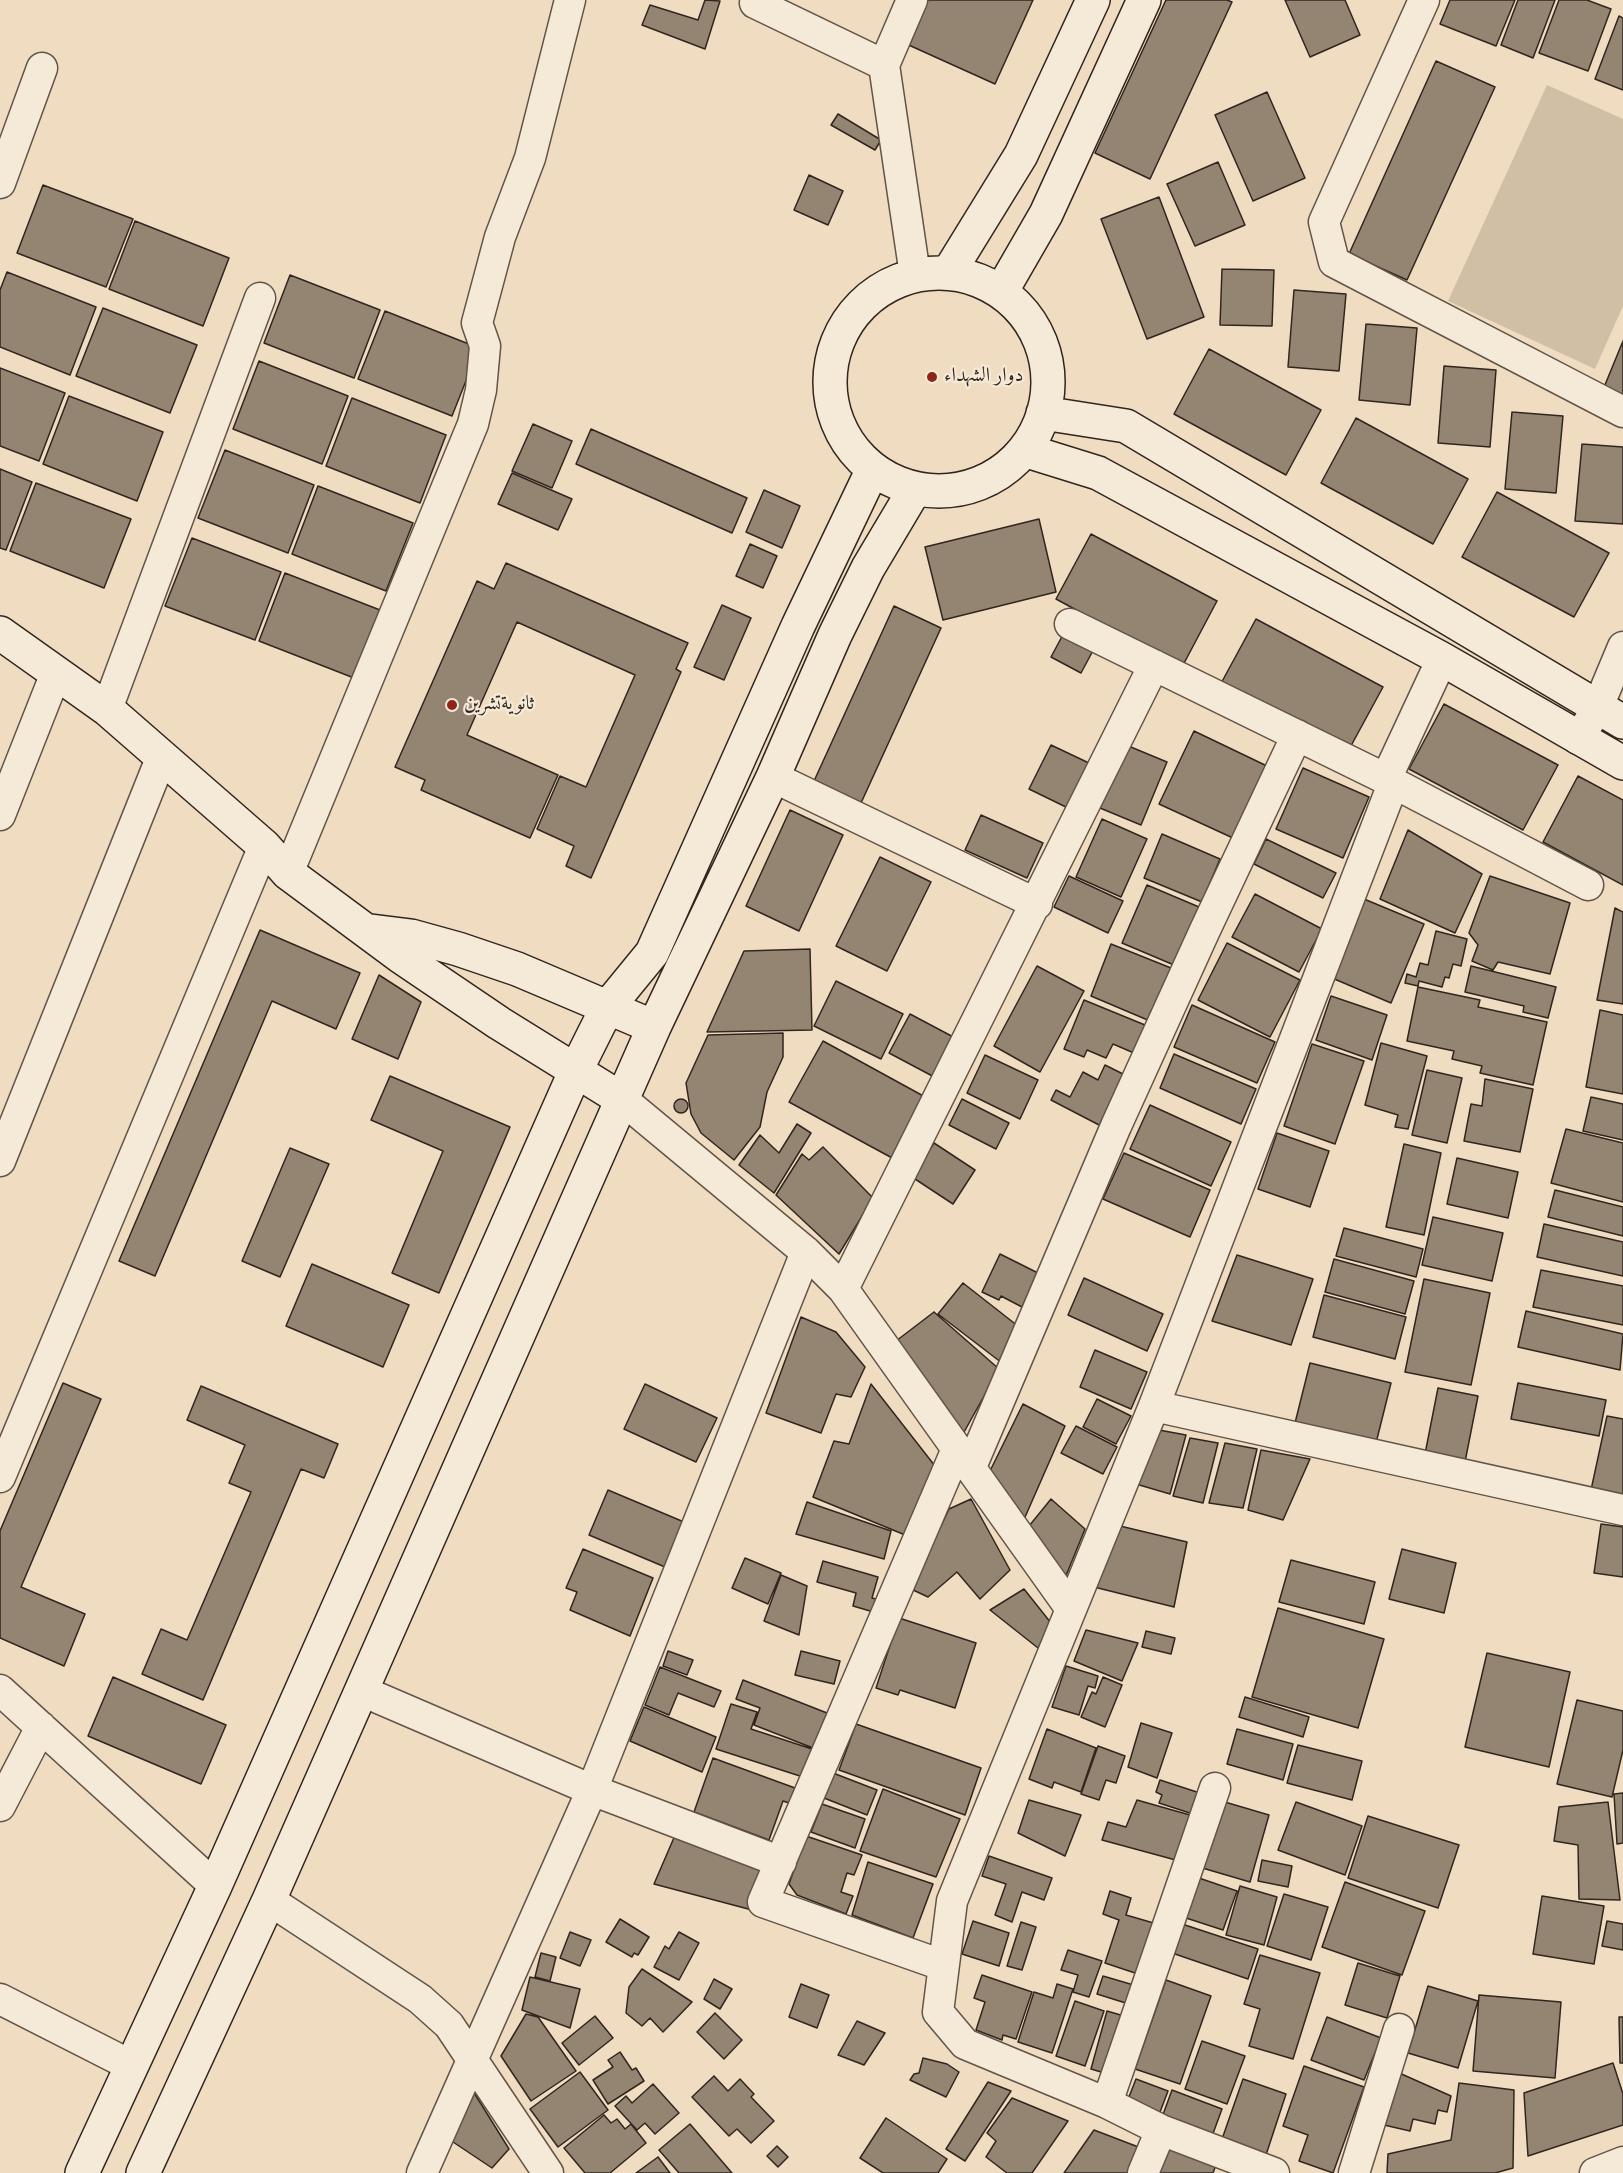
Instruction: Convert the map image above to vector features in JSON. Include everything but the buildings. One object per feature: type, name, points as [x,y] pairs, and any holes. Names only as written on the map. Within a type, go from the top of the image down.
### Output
[{"type":"main road","points":[[949,272],[1021,155],[1093,0]]},
{"type":"main road","points":[[1001,292],[1046,214],[1144,0]]},
{"type":"main road","points":[[949,272],[976,279],[1001,292],[1021,310],[1037,333],[1046,359],[1048,386],[1043,413],[1024,450],[1002,471],[974,485],[944,491],[915,489],[872,471],[844,438],[832,406],[830,371],[838,338],[857,309],[883,287],[915,275],[949,272]]},
{"type":"main road","points":[[1043,413],[1126,426],[1610,716]]},
{"type":"main road","points":[[1024,450],[1098,473],[1442,659],[1578,740],[1623,763]]},
{"type":"main road","points":[[82,2173],[215,1886],[576,1070],[607,1008],[652,953],[798,626],[872,471]]},
{"type":"main road","points":[[143,2173],[269,1900],[654,1027],[773,777],[864,577],[915,489]]},
{"type":"main road","points":[[0,633],[107,709],[264,846],[288,873],[371,932],[400,956],[499,1023],[623,1100]]},
{"type":"main road","points":[[371,932],[411,936],[458,949],[517,969],[654,1027]]},
{"type":"street","points":[[288,873],[473,424],[481,390],[485,346],[477,323],[500,237],[530,158],[570,0]]},
{"type":"street","points":[[756,0],[755,3],[884,65]]},
{"type":"street","points":[[912,0],[884,65],[915,275]]},
{"type":"street","points":[[1424,0],[1324,222],[1334,262],[1623,412]]},
{"type":"street","points":[[0,183],[42,68]]},
{"type":"street","points":[[107,709],[260,298]]},
{"type":"street","points":[[1070,624],[1389,781],[1588,885]]},
{"type":"street","points":[[1578,740],[1610,716],[1623,647]]},
{"type":"street","points":[[1274,2173],[1161,2130],[1107,2103],[965,2044],[938,2012],[942,1965],[952,1901],[1154,1406],[1389,781],[1442,659]]},
{"type":"street","points":[[843,1288],[1037,904],[1154,665]]},
{"type":"street","points":[[0,815],[56,673]]},
{"type":"street","points":[[942,1965],[763,1902],[1204,930],[1297,735]]},
{"type":"street","points":[[0,1161],[162,756]]},
{"type":"street","points":[[773,777],[1037,904]]},
{"type":"street","points":[[0,1477],[264,846]]},
{"type":"street","points":[[623,1100],[806,1252],[843,1288],[1071,1609]]},
{"type":"street","points":[[422,2173],[592,1790],[806,1252]]},
{"type":"street","points":[[1154,1406],[1623,1510]]},
{"type":"street","points":[[0,1690],[215,1886]]},
{"type":"street","points":[[362,1691],[592,1790],[781,1862]]},
{"type":"street","points":[[0,1806],[40,1727]]},
{"type":"street","points":[[1107,2103],[1215,1788]]},
{"type":"street","points":[[269,1900],[420,1999],[449,2025],[548,2173]]},
{"type":"street","points":[[0,1999],[132,2066]]},
{"type":"street","points":[[1354,2173],[1399,2029]]},
{"type":"street","points":[[1143,2173],[1161,2130]]},
{"type":"street","points":[[1595,2173],[1623,2162]]},
{"type":"shaded area","points":[[1547,85],[1623,119],[1623,306],[1595,369],[1448,301]]},
{"type":"place","name":"دوار الشهداء","points":[[932,377]]},
{"type":"place","name":"ثانويةتشرين","points":[[452,705]]}]
